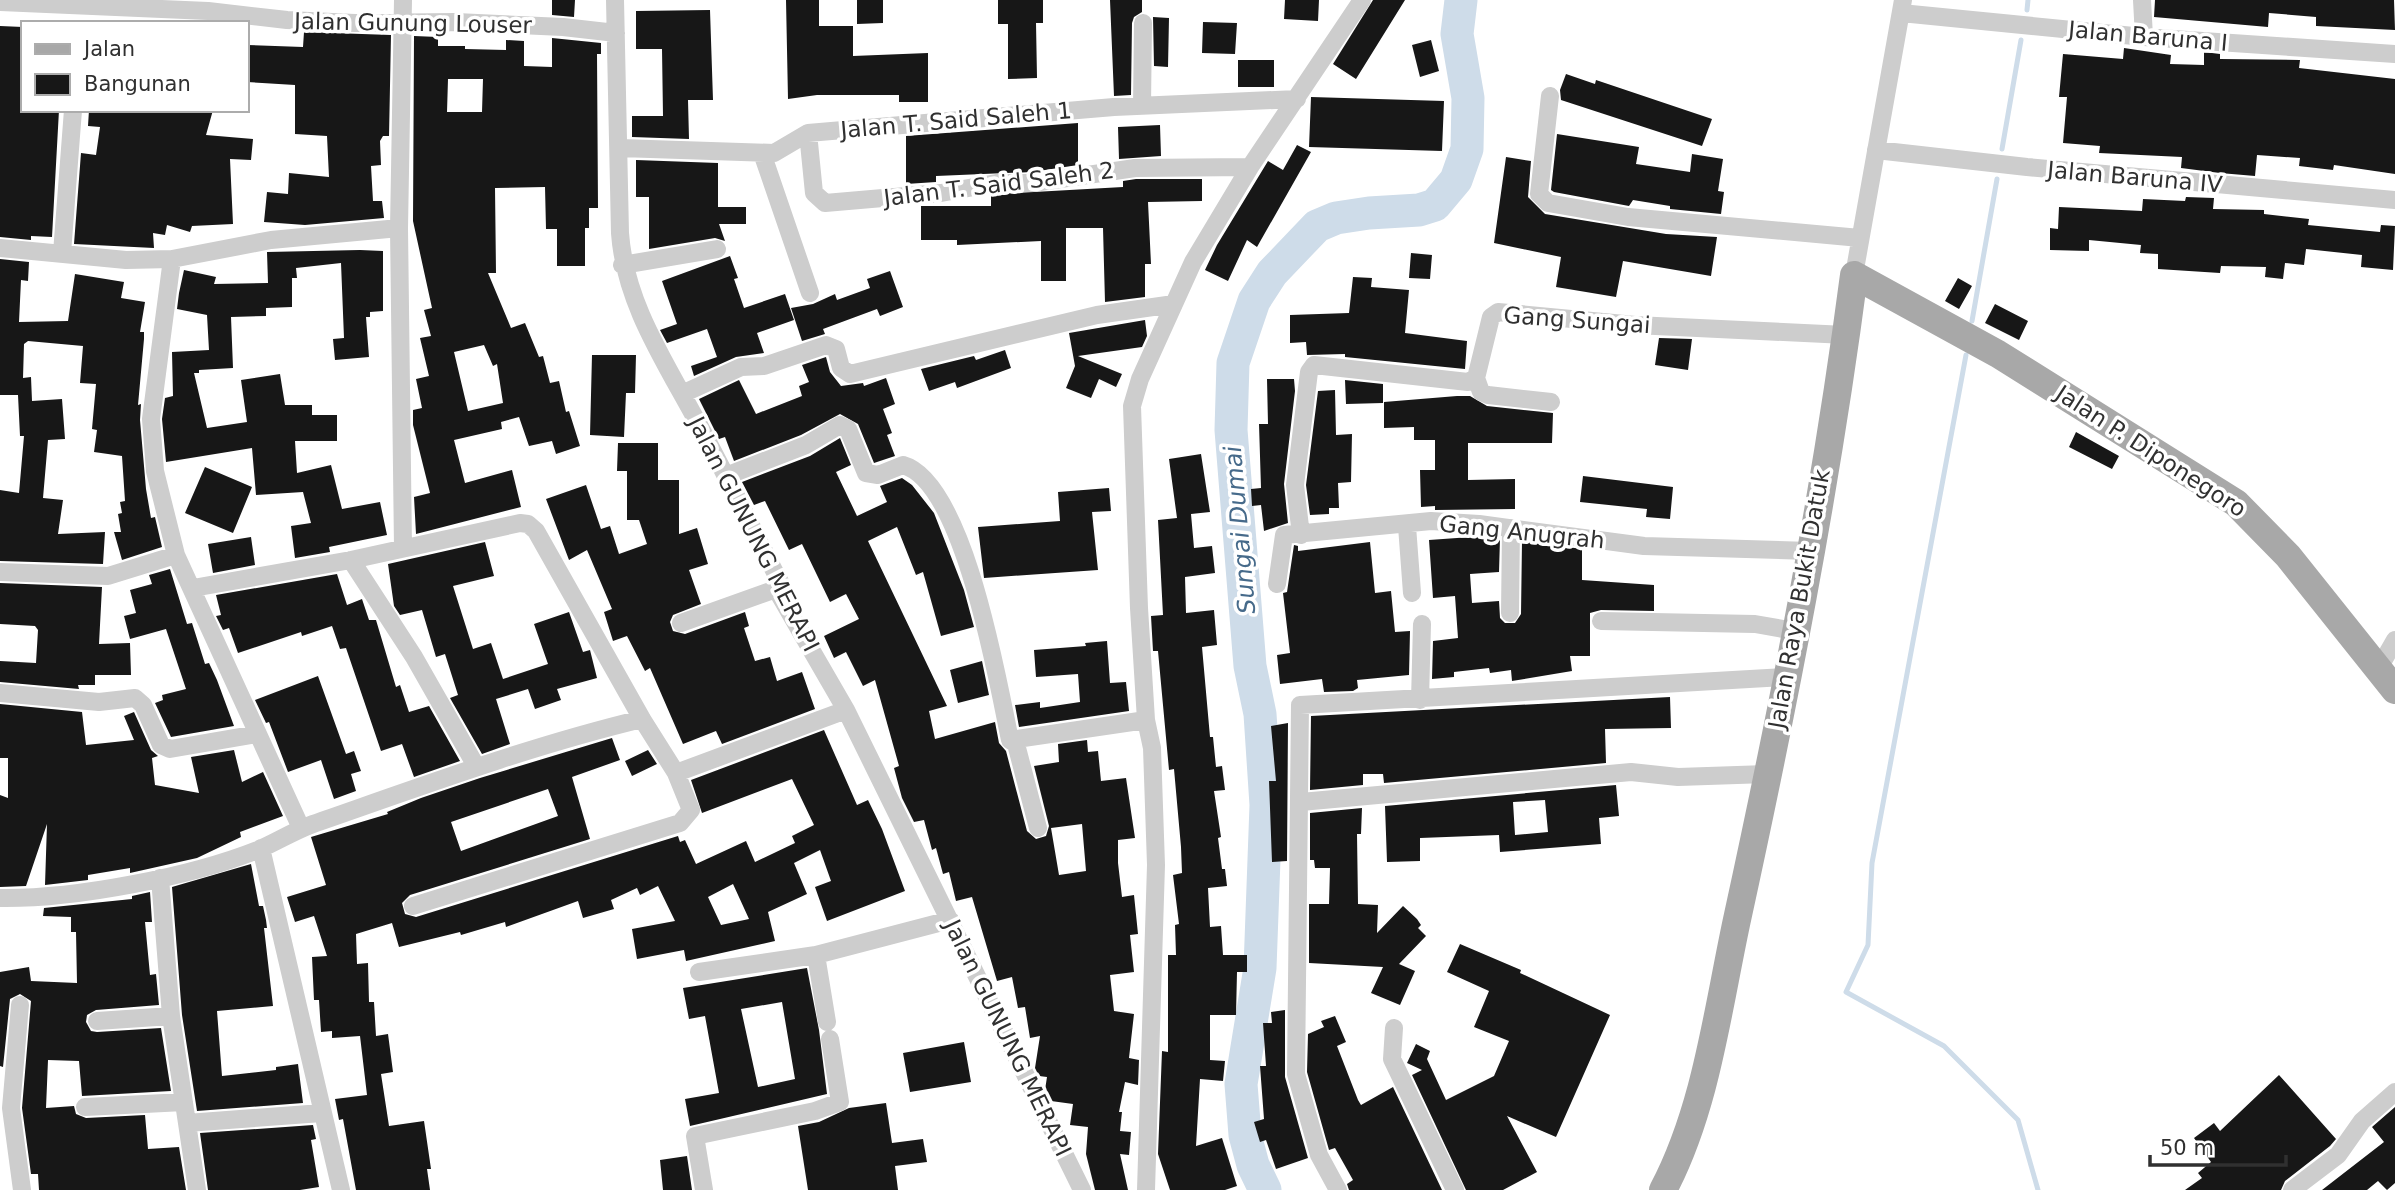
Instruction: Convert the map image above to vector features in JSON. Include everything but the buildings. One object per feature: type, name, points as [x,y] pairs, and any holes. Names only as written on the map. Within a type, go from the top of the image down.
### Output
[{"type":"main road","name":"Jalan Raya Bukit Datuk","points":[[1663,1190],[1682,1147],[1698,1097],[1767,774],[1810,551],[1854,275]]},
{"type":"main road","name":"Jalan P. Diponegoro","points":[[1854,275],[1998,354],[2236,503],[2288,556],[2387,679]]},
{"type":"street","points":[[402,548],[399,228],[403,0]]},
{"type":"street","name":"Jalan GUNUNG MERAPI","points":[[615,0],[622,265],[631,293],[657,352],[726,476],[780,582],[776,589],[846,709],[1082,1190]]},
{"type":"street","points":[[1146,1190],[1157,909],[1152,748],[1146,720],[1132,406],[1140,379],[1193,261],[1250,167],[1362,0]]},
{"type":"street","points":[[2142,0],[2144,37]]},
{"type":"street","name":"Jalan Gunung Louser","points":[[0,2],[80,15],[130,5],[301,21],[456,22],[563,27],[616,33]]},
{"type":"street","name":"Jalan Baruna I","points":[[1902,6],[2144,37],[2395,54]]},
{"type":"street","name":"Jalan Raya Bukit Datuk","points":[[1854,275],[1902,6]]},
{"type":"street","points":[[1142,106],[1143,23]]},
{"type":"street","points":[[1550,96],[1539,194],[1548,203],[1628,217],[1860,238]]},
{"type":"street","name":"Jalan T. Said Saleh 1","points":[[620,148],[762,153],[786,147],[808,133],[1142,106],[1297,99]]},
{"type":"street","points":[[62,253],[73,112]]},
{"type":"street","name":"Jalan T. Said Saleh 2","points":[[808,133],[814,193],[825,203],[941,193],[996,183],[1033,183],[1135,168],[1250,167]]},
{"type":"street","name":"Jalan Baruna IV","points":[[1875,150],[2027,167],[2395,200]]},
{"type":"street","points":[[762,153],[810,293]]},
{"type":"street","points":[[0,248],[126,260],[172,259],[271,240],[399,228]]},
{"type":"street","points":[[622,265],[717,249]]},
{"type":"street","points":[[172,259],[150,445],[176,555],[301,828]]},
{"type":"street","points":[[682,394],[741,368],[764,366],[826,345],[836,349],[841,368],[850,374],[1084,318],[1174,304]]},
{"type":"street","name":"Gang Sungai","points":[[1476,378],[1491,317],[1499,312],[1635,325],[1846,335]]},
{"type":"street","points":[[1277,583],[1282,537],[1301,535],[1295,485],[1309,372],[1314,365],[1451,382],[1468,382],[1476,378],[1481,392],[1488,395],[1551,402]]},
{"type":"street","points":[[726,476],[806,445],[840,425],[848,429],[866,473],[878,475],[903,465],[928,479],[966,556],[991,645],[1010,740],[1016,744],[1038,828]]},
{"type":"street","name":"Gang Anugrah","points":[[1301,535],[1431,522],[1511,528],[1644,546],[1810,551]]},
{"type":"street","points":[[193,588],[351,560],[520,523],[532,526],[642,719],[677,773],[691,806],[687,817],[680,823],[413,906]]},
{"type":"street","points":[[1407,526],[1412,593]]},
{"type":"street","points":[[1510,612],[1511,528]]},
{"type":"street","points":[[0,572],[108,576],[176,555]]},
{"type":"street","points":[[351,560],[414,657],[476,766]]},
{"type":"street","points":[[681,624],[776,589]]},
{"type":"street","points":[[1601,621],[1755,624],[1795,631]]},
{"type":"street","points":[[1420,700],[1422,624]]},
{"type":"street","points":[[2387,679],[2395,640]]},
{"type":"street","points":[[1338,1190],[1319,1155],[1296,1074],[1301,802],[1298,712],[1303,703],[1420,700],[1786,677]]},
{"type":"street","points":[[0,693],[99,702],[135,698],[143,705],[162,745],[170,749],[257,734]]},
{"type":"street","points":[[677,773],[846,709]]},
{"type":"street","points":[[0,898],[30,898],[160,878],[207,867],[261,848],[301,828],[476,766],[566,737],[642,719]]},
{"type":"street","points":[[1010,740],[1146,720]]},
{"type":"street","points":[[1301,802],[1631,772],[1678,777],[1767,774]]},
{"type":"street","points":[[261,848],[341,1190]]},
{"type":"street","points":[[160,878],[171,1016],[197,1190]]},
{"type":"street","points":[[699,972],[816,955],[950,920]]},
{"type":"street","points":[[704,1190],[695,1136],[838,1105],[840,1096],[816,955]]},
{"type":"street","points":[[20,1005],[10,1108],[22,1190]]},
{"type":"street","points":[[97,1021],[171,1016]]},
{"type":"street","points":[[1394,1028],[1392,1059],[1455,1190]]},
{"type":"street","points":[[2292,1190],[2338,1155],[2362,1121],[2395,1093]]},
{"type":"street","points":[[85,1107],[184,1102]]},
{"type":"street","points":[[187,1123],[322,1113]]},
{"type":"waterway","name":"Sungai Dumai","points":[[1265,1190],[1253,1165],[1245,1135],[1241,1084],[1260,968],[1266,805],[1260,714],[1250,666],[1231,430],[1233,363],[1254,301],[1272,273],[1317,226],[1336,218],[1419,210],[1435,205],[1456,180],[1467,149],[1468,98],[1457,34],[1461,0]]},
{"type":"waterway","points":[[2027,10],[2028,0]]},
{"type":"waterway","points":[[2002,149],[2021,40]]},
{"type":"waterway","points":[[1972,321],[1997,179]]},
{"type":"waterway","points":[[1966,355],[1872,863],[1868,945],[1846,992],[1944,1046],[2018,1120],[2038,1190]]}]
